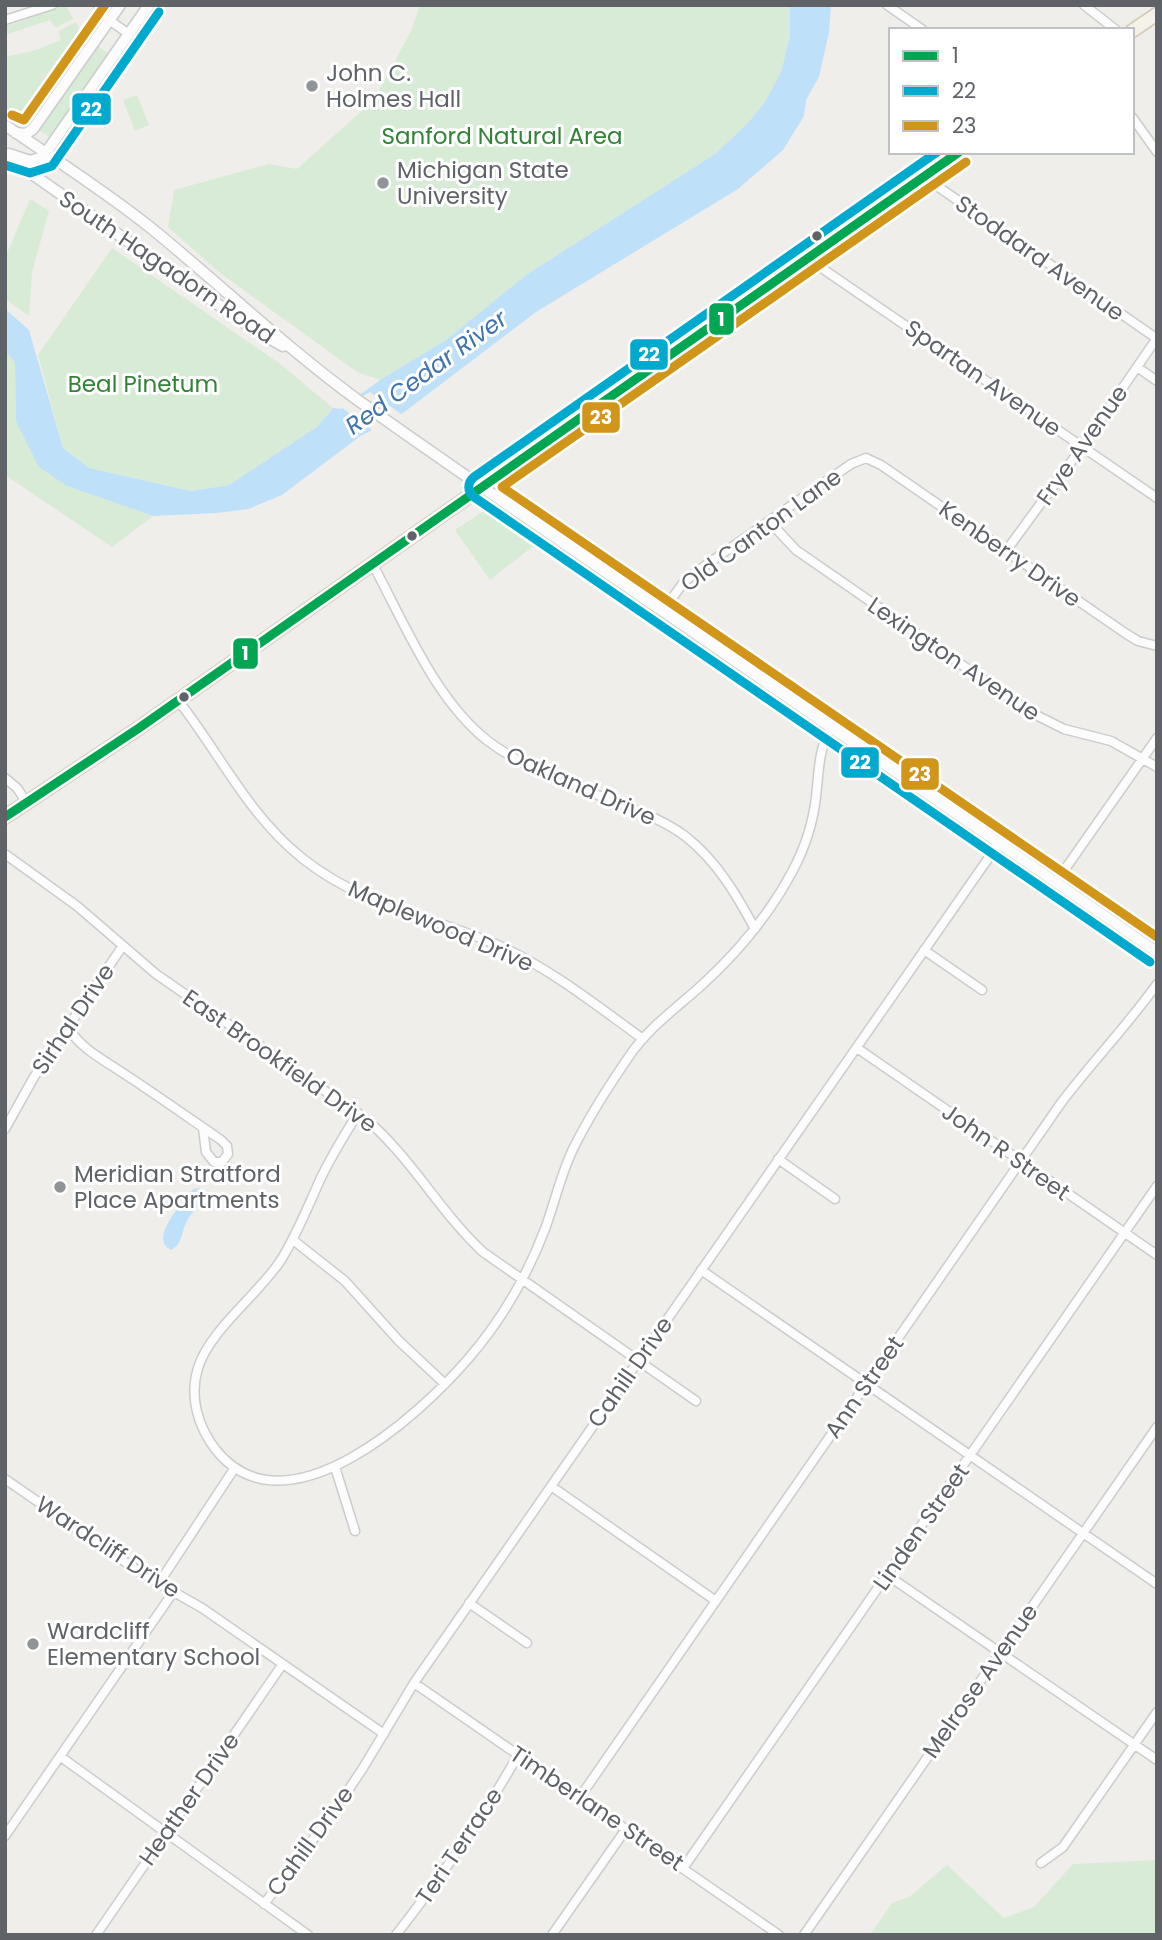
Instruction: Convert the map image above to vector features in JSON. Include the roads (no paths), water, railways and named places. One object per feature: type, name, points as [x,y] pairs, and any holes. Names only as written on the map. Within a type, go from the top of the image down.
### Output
[{"type":"main road","points":[[1134,30],[1156,15]]},
{"type":"main road","points":[[5,817],[372,564],[956,154]]},
{"type":"street","points":[[5,20],[52,5]]},
{"type":"street","points":[[98,5],[109,20],[129,34]]},
{"type":"street","points":[[16,133],[26,134],[35,127],[120,5]]},
{"type":"street","points":[[5,154],[33,161],[40,159],[149,5]]},
{"type":"street","points":[[887,5],[920,28]]},
{"type":"street","points":[[1084,5],[1113,28]]},
{"type":"street","points":[[1134,120],[1157,152]]},
{"type":"street","name":"South Hagadorn Road","points":[[5,125],[149,227],[260,319],[295,353],[356,399],[1157,953]]},
{"type":"street","name":"South Hagadorn Road","points":[[5,154],[253,329],[295,353]]},
{"type":"street","name":"Stoddard Avenue","points":[[924,177],[1157,338]]},
{"type":"street","name":"Spartan Avenue","points":[[811,256],[823,269],[1157,498]]},
{"type":"street","name":"Frye Avenue","points":[[1006,551],[1157,338]]},
{"type":"street","points":[[1137,367],[1157,381]]},
{"type":"street","name":"Kenberry Drive","points":[[866,458],[881,465],[1125,633],[1138,641],[1157,646]]},
{"type":"street","name":"Old Canton Lane","points":[[663,611],[696,572],[851,464],[866,458]]},
{"type":"street","name":"Lexington Avenue","points":[[769,521],[802,554],[1030,712],[1063,729],[1111,741],[1157,767]]},
{"type":"street","name":"Oakland Drive","points":[[372,564],[431,674],[453,706],[472,727],[502,751],[533,768],[658,820],[684,835],[707,855],[721,873],[755,929]]},
{"type":"street","name":"Maplewood Drive","points":[[177,699],[262,818],[302,858],[351,890],[379,904],[520,956],[643,1039]]},
{"type":"street","points":[[358,1113],[334,1151],[293,1240],[267,1280],[215,1338],[197,1370],[196,1411],[202,1429],[211,1444],[234,1469],[256,1477],[297,1479],[335,1466],[400,1424],[445,1384],[471,1356],[498,1320],[522,1280],[545,1229],[573,1149],[601,1101],[643,1039],[724,964],[755,929],[790,875],[807,838],[816,799],[821,753],[825,738],[832,727]]},
{"type":"street","points":[[1056,883],[1157,738]]},
{"type":"street","points":[[5,779],[13,784],[27,803]]},
{"type":"street","name":"Cahill Drive","points":[[264,1904],[333,1813],[414,1683],[999,843]]},
{"type":"street","name":"East Brookfield Drive","points":[[5,854],[77,906],[122,947],[165,980],[358,1113],[397,1150],[464,1234],[483,1252],[696,1401]]},
{"type":"street","name":"Sirhal Drive","points":[[5,1129],[34,1077],[122,947]]},
{"type":"street","points":[[924,950],[982,990]]},
{"type":"street","name":"Ann Street","points":[[580,1797],[1020,1161],[1079,1080],[1131,1021],[1157,984]]},
{"type":"street","points":[[68,1027],[88,1049],[203,1128]]},
{"type":"street","name":"John R Street","points":[[856,1048],[1157,1255]]},
{"type":"street","points":[[778,1159],[835,1199]]},
{"type":"street","name":"Linden Street","points":[[684,1867],[1157,1186]]},
{"type":"street","points":[[293,1240],[345,1281],[399,1341],[445,1384]]},
{"type":"street","points":[[701,1270],[1157,1584]]},
{"type":"street","name":"Melrose Avenue","points":[[804,1935],[1157,1427]]},
{"type":"street","points":[[335,1466],[355,1531]]},
{"type":"street","points":[[159,1583],[234,1469]]},
{"type":"street","name":"Wardcliff Drive","points":[[5,1479],[384,1734]]},
{"type":"street","points":[[551,1486],[716,1601]]},
{"type":"street","points":[[887,1575],[1157,1760]]},
{"type":"street","points":[[5,1836],[174,1591]]},
{"type":"street","points":[[469,1603],[527,1643]]},
{"type":"street","name":"Heather Drive","points":[[96,1935],[282,1665]]},
{"type":"street","name":"Timberlane Street","points":[[414,1683],[779,1935]]},
{"type":"street","points":[[1041,1863],[1063,1847],[1157,1712]]},
{"type":"street","name":"Teri Terrace","points":[[396,1935],[458,1853],[518,1755]]},
{"type":"street","points":[[61,1757],[308,1935]]},
{"type":"street","points":[[552,1935],[626,1829]]},
{"type":"water","name":"Red Cedar River","points":[[790,5],[831,5],[829,32],[819,77],[806,100],[804,116],[783,150],[738,189],[536,312],[403,413],[359,437],[282,495],[248,509],[153,516],[67,486],[39,467],[16,421],[15,362],[5,351],[5,309],[29,330],[63,448],[89,468],[191,491],[229,485],[318,426],[333,408],[341,409],[380,380],[446,340],[526,275],[715,154],[747,124],[765,102],[781,72],[790,36]]},
{"type":"water","points":[[199,1188],[204,1192],[202,1200],[187,1221],[178,1244],[171,1250],[165,1245],[163,1238],[165,1229],[193,1189]]},
{"type":"place","name":"John C. Holmes Hall","points":[[312,86]]},
{"type":"place","name":"Michigan State University","points":[[383,183]]},
{"type":"place","name":"Meridian Stratford Place Apartments","points":[[60,1187]]},
{"type":"place","name":"Wardcliff Elementary School","points":[[33,1644]]},
{"type":"park label","name":"Sanford Natural Area","points":[[502,136]]},
{"type":"park label","name":"Beal Pinetum","points":[[143,384]]}]
